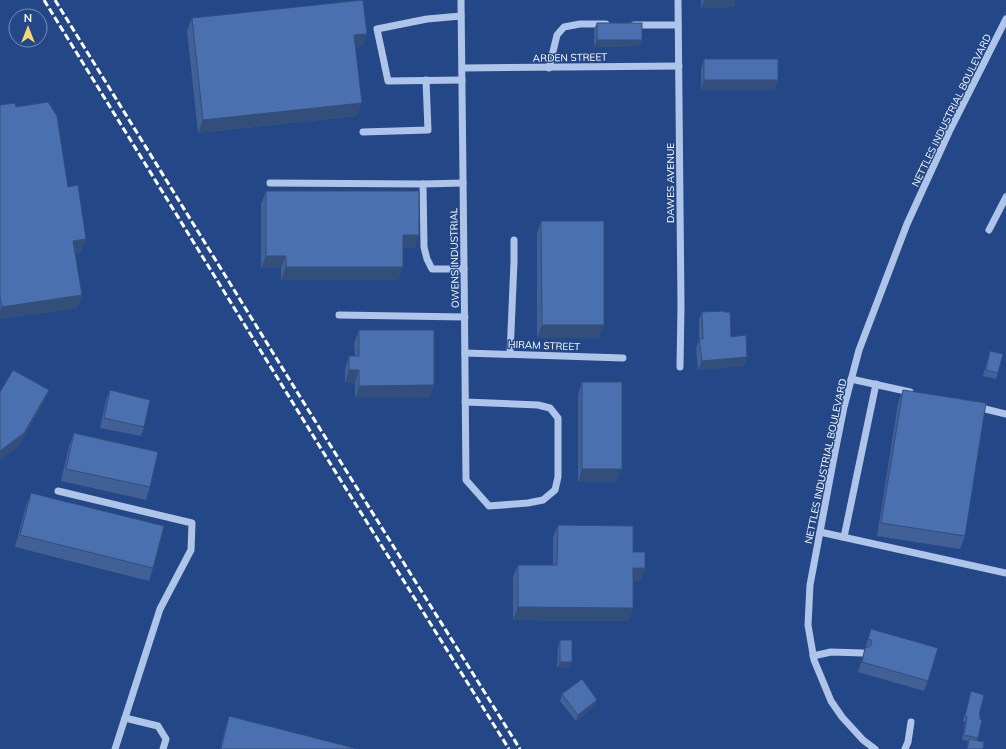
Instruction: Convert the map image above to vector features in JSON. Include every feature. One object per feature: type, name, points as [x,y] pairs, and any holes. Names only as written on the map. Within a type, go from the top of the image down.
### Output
[{"type":"street","name":"OWENS INDUSTRIAL","points":[[461,0],[465,317],[465,402],[466,480],[489,506],[528,503],[543,500],[555,490],[558,477],[558,418],[550,408],[538,404],[465,402]]},
{"type":"street","name":"DAWES AVENUE","points":[[678,0],[681,306],[680,367]]},
{"type":"street","points":[[461,16],[427,19],[378,29],[388,81],[462,80]]},
{"type":"street","name":"NETTLES INDUSTRIAL BOULEVARD","points":[[875,749],[863,740],[842,717],[831,701],[814,660],[808,625],[810,585],[844,407],[859,350],[907,224],[949,132],[1006,19]]},
{"type":"street","points":[[549,68],[557,35],[564,27],[580,24],[610,24]]},
{"type":"street","points":[[625,24],[678,25]]},
{"type":"street","name":"ARDEN STREET","points":[[462,68],[679,66]]},
{"type":"street","points":[[363,132],[428,130],[426,80]]},
{"type":"street","points":[[270,183],[463,183]]},
{"type":"street","points":[[423,184],[424,247],[427,259],[432,269],[464,269]]},
{"type":"street","points":[[989,230],[1006,197]]},
{"type":"street","points":[[510,354],[514,240]]},
{"type":"street","points":[[339,315],[465,317]]},
{"type":"street","name":"HIRAM STREET","points":[[465,353],[623,358]]},
{"type":"street","points":[[852,379],[917,394]]},
{"type":"street","points":[[844,537],[876,384]]},
{"type":"street","points":[[969,406],[1006,414]]},
{"type":"street","points":[[58,491],[192,523],[191,550],[160,609],[115,749]]},
{"type":"street","points":[[820,532],[1006,573]]},
{"type":"street","points":[[813,656],[830,652],[863,653]]},
{"type":"street","points":[[125,718],[158,726],[166,738],[163,749]]},
{"type":"street","points":[[905,749],[908,742],[911,722]]},
{"type":"building","points":[[363,0],[367,34],[354,35],[362,103],[203,120],[192,18]]},
{"type":"building","points":[[597,23],[642,23],[642,40],[597,40]]},
{"type":"building","points":[[704,59],[778,59],[778,80],[704,80]]},
{"type":"building","points":[[48,102],[57,116],[68,187],[78,185],[86,239],[73,241],[82,295],[2,307],[0,297],[0,105],[15,103],[16,107]]},
{"type":"building","points":[[266,191],[419,191],[419,235],[403,235],[403,267],[286,267],[286,256],[266,256]]},
{"type":"building","points":[[541,221],[604,221],[604,325],[542,325]]},
{"type":"building","points":[[702,312],[730,312],[731,337],[746,335],[747,357],[702,361],[699,339],[703,339]]},
{"type":"building","points":[[359,330],[434,330],[434,385],[359,386],[359,370],[349,370],[349,356],[359,356]]},
{"type":"building","points":[[990,351],[1003,354],[998,373],[986,370]]},
{"type":"building","points":[[13,370],[49,390],[24,433],[0,451],[0,392]]},
{"type":"building","points":[[582,382],[622,382],[622,469],[582,469]]},
{"type":"building","points":[[110,390],[150,400],[144,427],[104,418]]},
{"type":"building","points":[[903,390],[986,403],[965,536],[881,523]]},
{"type":"building","points":[[74,433],[158,452],[150,487],[66,469]]},
{"type":"building","points":[[31,493],[164,526],[153,568],[20,535]]},
{"type":"building","points":[[558,525],[633,526],[633,552],[645,552],[645,568],[633,568],[633,608],[518,607],[518,565],[557,565]]},
{"type":"building","points":[[871,629],[938,648],[928,681],[862,662],[865,648],[872,644],[871,640],[868,639]]},
{"type":"building","points":[[560,640],[572,640],[572,662],[560,662]]},
{"type":"building","points":[[582,679],[597,700],[578,715],[562,694]]},
{"type":"building","points":[[971,691],[984,695],[979,715],[980,719],[982,720],[978,738],[964,735],[967,717],[965,716]]},
{"type":"building","points":[[229,716],[358,749],[221,749]]},
{"type":"building","points":[[969,739],[984,742],[983,749],[967,749]]},
{"type":"railway","points":[[44,0],[338,476],[509,749]]},
{"type":"railway","points":[[55,0],[520,749]]}]
